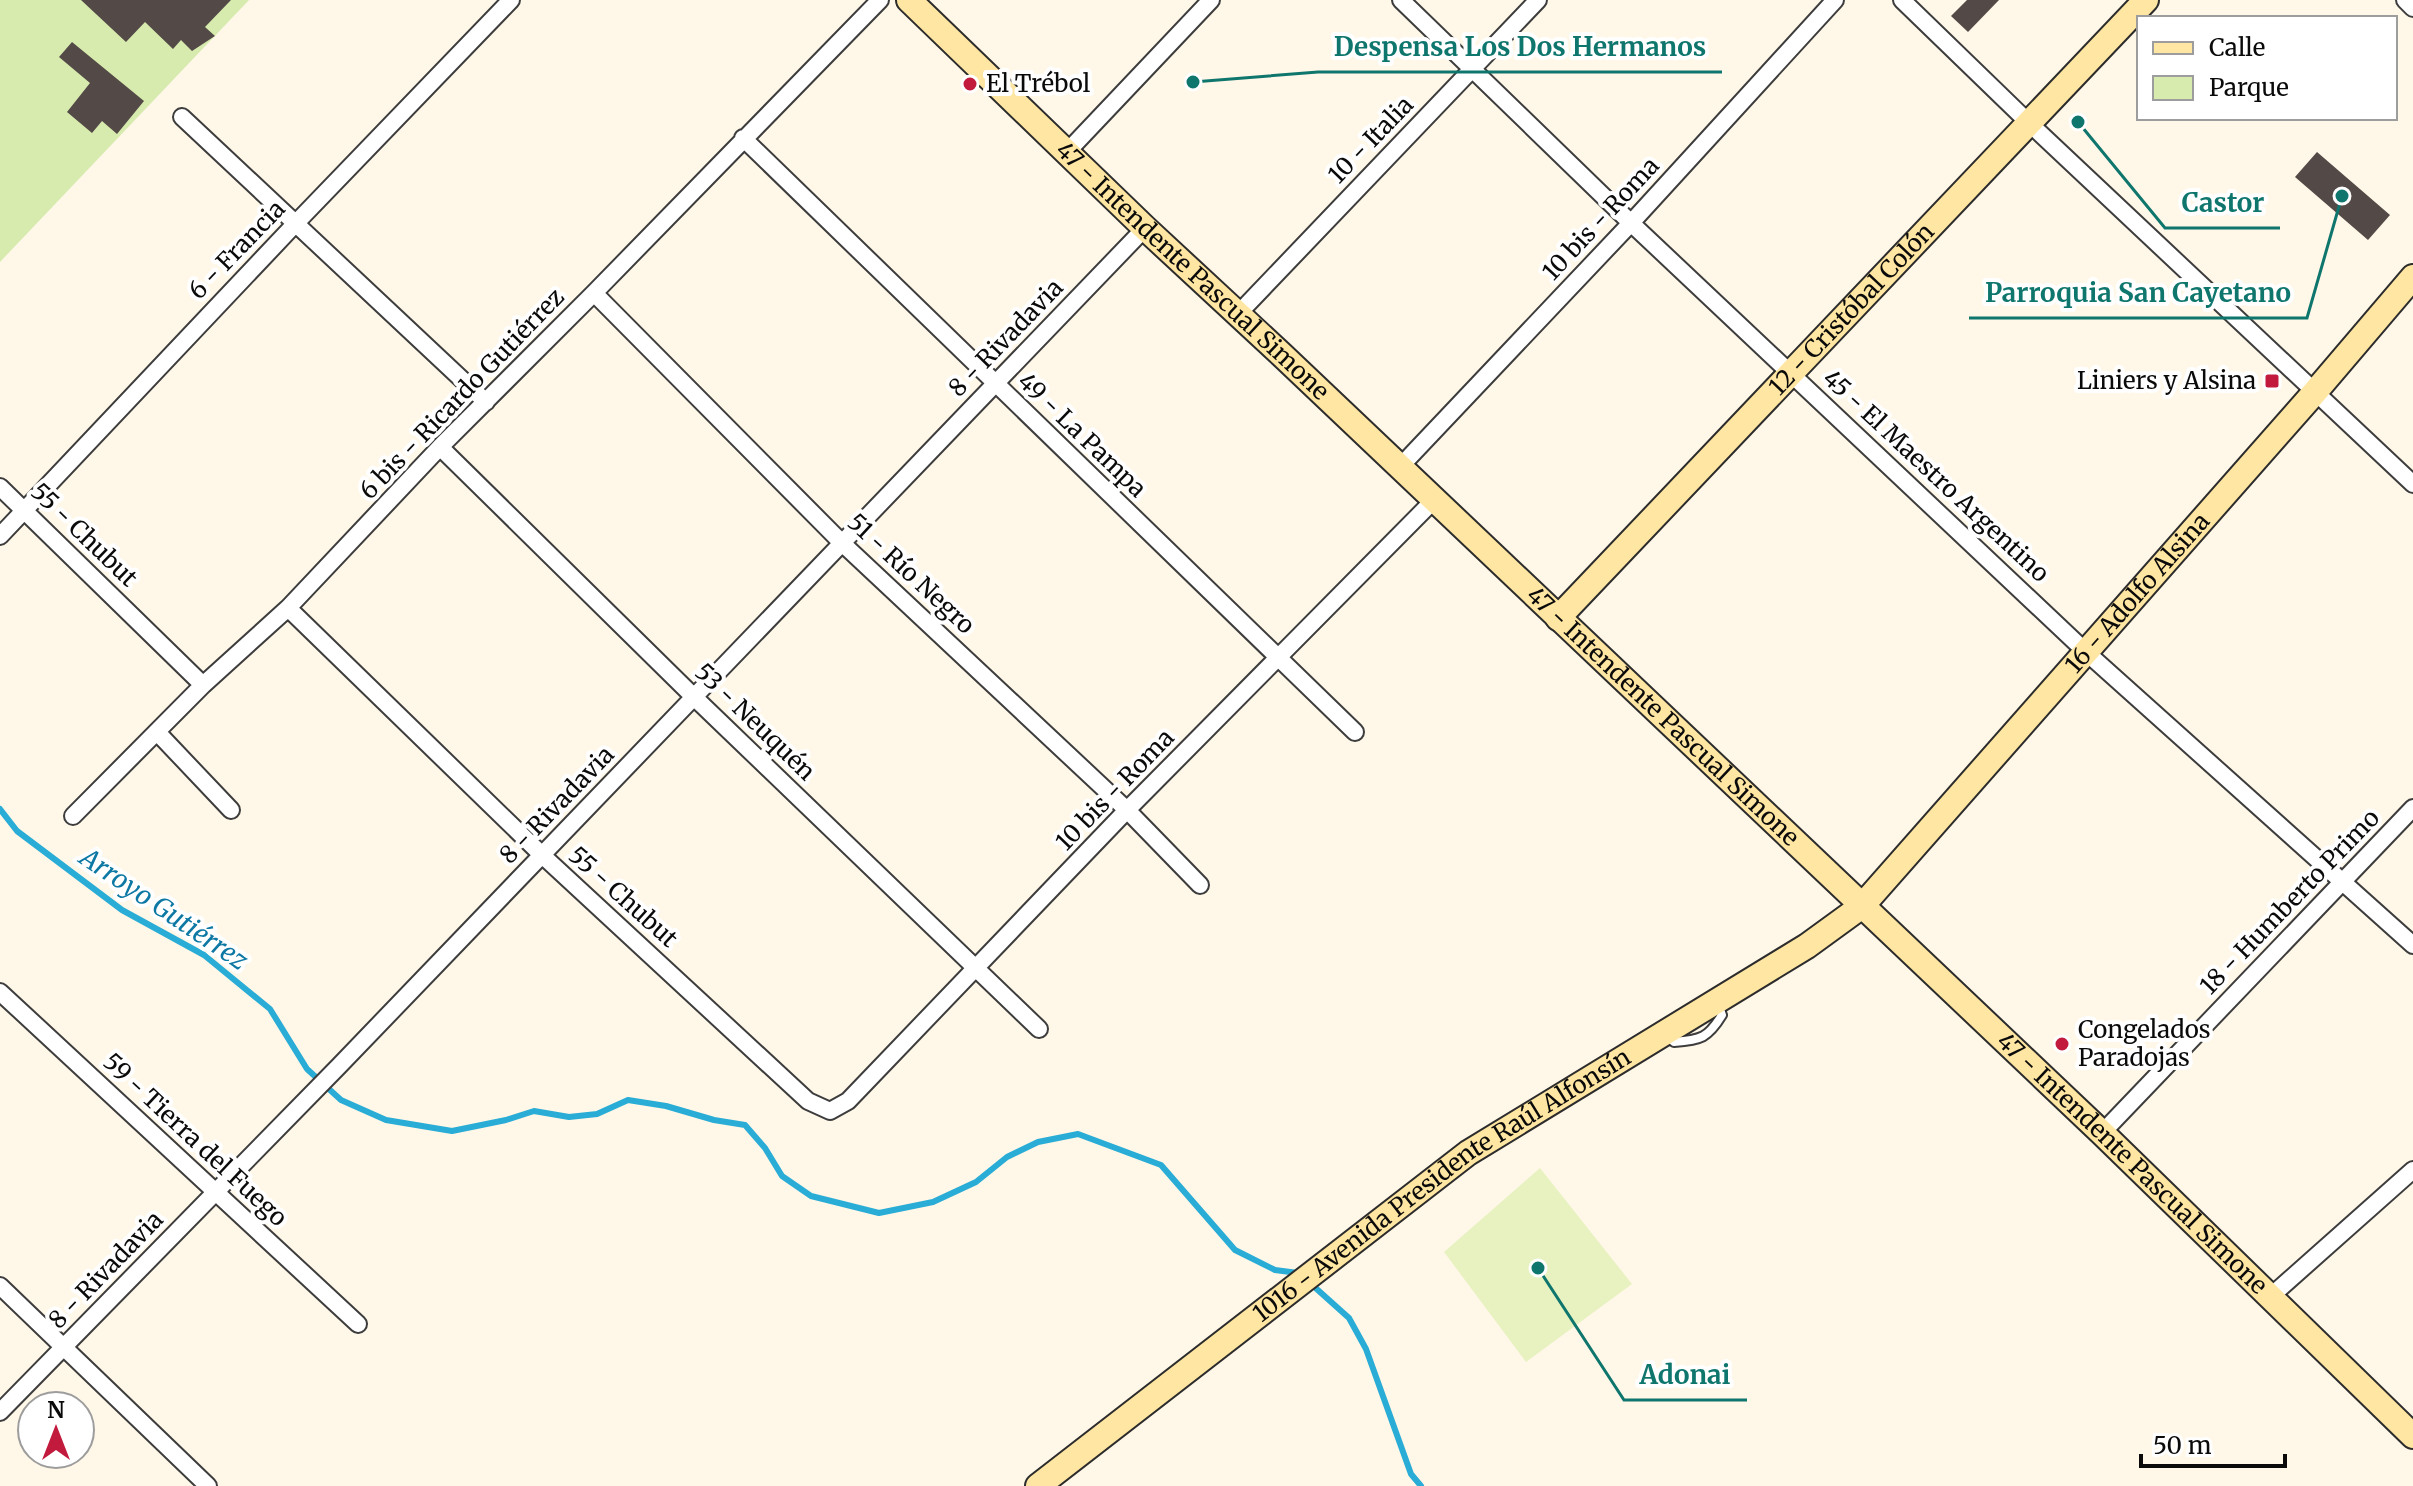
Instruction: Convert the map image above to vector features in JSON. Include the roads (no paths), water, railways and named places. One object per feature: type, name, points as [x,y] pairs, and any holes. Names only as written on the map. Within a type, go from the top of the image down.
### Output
[{"type":"street","name":"6 - Francia","points":[[0,536],[511,0]]},
{"type":"street","name":"6 bis - Ricardo Gutiérrez","points":[[73,816],[203,685],[288,608],[440,447],[880,0]]},
{"type":"street","name":"47 - Intendente Pascual Simone","points":[[909,0],[1145,228],[2102,1133],[2412,1434]]},
{"type":"street","points":[[1067,152],[1211,0]]},
{"type":"street","name":"45 - El Maestro Argentino","points":[[1401,0],[1631,223],[2086,652],[2413,945]]},
{"type":"street","name":"10 - Italia","points":[[1238,314],[1538,0]]},
{"type":"street","name":"10 bis - Roma","points":[[1399,468],[1631,223],[1835,0]]},
{"type":"street","points":[[1902,0],[2413,484]]},
{"type":"street","name":"12 - Cristóbal Colón","points":[[1558,618],[2146,0]]},
{"type":"street","points":[[2405,0],[2413,8]]},
{"type":"street","points":[[182,117],[486,402]]},
{"type":"street","name":"49 - La Pampa","points":[[743,138],[1355,732]]},
{"type":"street","name":"8 - Rivadavia","points":[[0,1412],[339,1066],[1145,228]]},
{"type":"street","name":"16 - Adolfo Alsina","points":[[1862,906],[2413,277]]},
{"type":"street","name":"51 - Río Negro","points":[[594,293],[842,543],[1127,810],[1200,885]]},
{"type":"street","name":"53 - Neuquén","points":[[440,447],[1039,1029]]},
{"type":"street","name":"55 - Chubut","points":[[0,487],[203,685]]},
{"type":"street","name":"10 bis - Roma","points":[[830,1111],[848,1101],[1127,810],[1434,500]]},
{"type":"street","name":"55 - Chubut","points":[[288,608],[542,855],[808,1101],[830,1111]]},
{"type":"street","points":[[157,732],[231,810]]},
{"type":"street","name":"18 - Humberto Primo","points":[[2102,1133],[2413,808]]},
{"type":"street","name":"1016 - Avenida Presidente Raúl Alfonsín","points":[[1038,1486],[1468,1153],[1718,1002],[1807,946],[1862,906]]},
{"type":"street","name":"59 - Tierra del Fuego","points":[[0,992],[358,1324]]},
{"type":"street","points":[[2270,1297],[2413,1170]]},
{"type":"street","points":[[0,1286],[208,1486]]},
{"type":"waterway","name":"Arroyo Gutiérrez","points":[[0,809],[17,831],[122,910],[204,955],[270,1009],[307,1069],[341,1100],[386,1120],[452,1131],[534,1111],[569,1117],[597,1114],[628,1100],[666,1106],[745,1125],[765,1148],[782,1176],[811,1196],[879,1213],[933,1202],[976,1182],[1007,1157],[1038,1142],[1078,1134],[1161,1165],[1235,1250],[1275,1270],[1301,1276]]},
{"type":"waterway","name":"Arroyo Gutiérrez","points":[[1310,1283],[1349,1318],[1366,1349],[1411,1474],[1421,1486]]},
{"type":"place","name":"Despensa Los Dos Hermanos","points":[[1193,82]]},
{"type":"place","name":"El Trébol","points":[[970,84]]},
{"type":"place","name":"Castor","points":[[2078,122]]},
{"type":"place","name":"Parroquia San Cayetano","points":[[2342,196]]},
{"type":"place","name":"Liniers y Alsina","points":[[2272,381]]},
{"type":"place","name":"Congelados Paradojas","points":[[2062,1044]]},
{"type":"place","name":"Adonai","points":[[1538,1268]]}]
